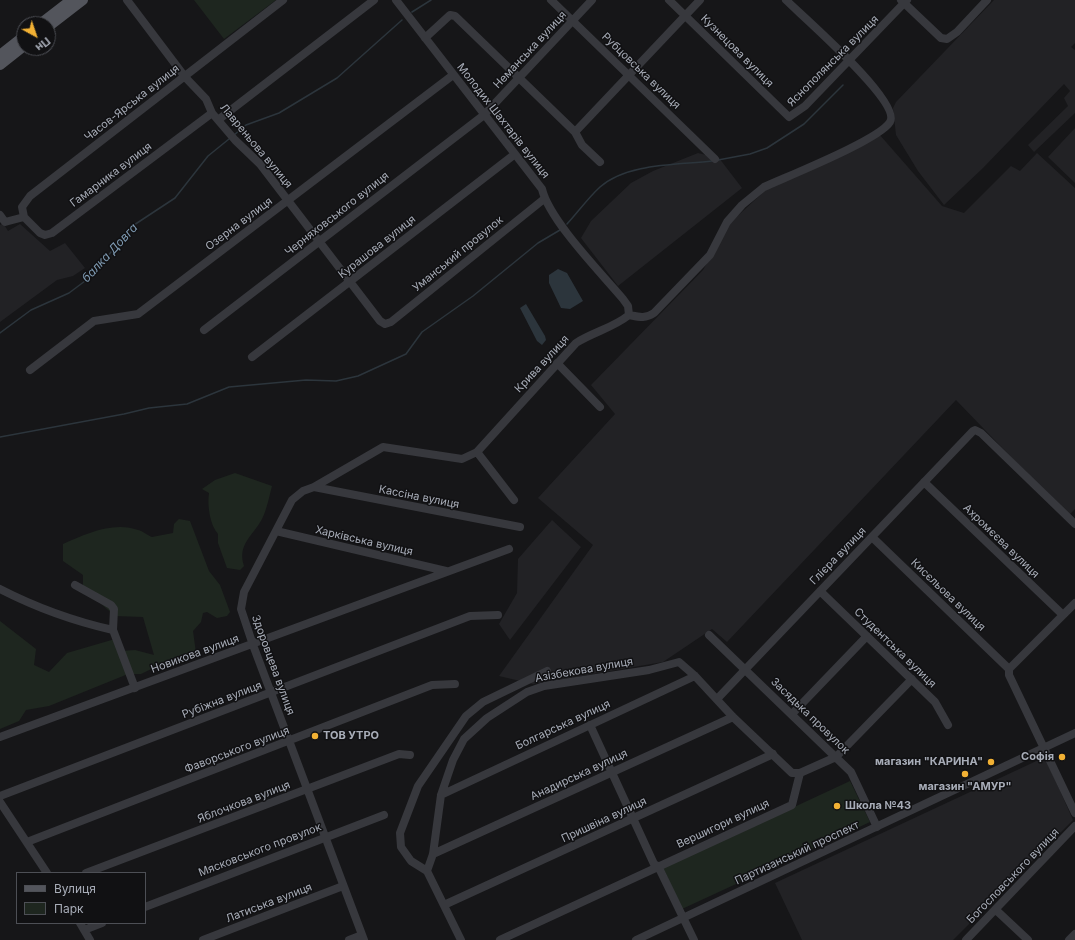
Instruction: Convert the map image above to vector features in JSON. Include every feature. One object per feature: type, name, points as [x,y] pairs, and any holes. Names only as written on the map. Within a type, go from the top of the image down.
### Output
[{"type":"main road","points":[[50,16],[71,0]]},
{"type":"main road","points":[[56,22],[83,0]]},
{"type":"main road","points":[[0,55],[16,42]]},
{"type":"main road","points":[[0,65],[16,52]]},
{"type":"street","name":"Лавреньова вулиця","points":[[127,0],[185,77],[206,99],[212,112],[218,120],[235,140],[260,164],[380,321],[385,324]]},
{"type":"street","name":"Часов-Ярська вулиця","points":[[24,217],[22,207],[30,196],[283,0]]},
{"type":"street","points":[[218,120],[374,0]]},
{"type":"street","name":"Молодих Шахтарів вулиця","points":[[396,0],[542,189],[544,199],[567,233],[628,306],[629,315]]},
{"type":"street","name":"Рубцовська вулиця","points":[[551,0],[715,159]]},
{"type":"street","name":"Неманська вулиця","points":[[484,115],[592,0]]},
{"type":"street","name":"Кузнецова вулиця","points":[[669,0],[790,118]]},
{"type":"street","points":[[575,132],[700,0]]},
{"type":"street","points":[[629,315],[641,318],[648,317],[654,313],[686,277],[710,255],[727,222],[742,205],[759,191],[866,141],[886,127],[891,121],[892,113],[882,96],[849,61],[786,0]]},
{"type":"street","points":[[904,1],[941,38],[947,39],[957,32],[987,0]]},
{"type":"street","name":"Яснополянська вулиця","points":[[790,118],[805,106],[849,61],[904,1]]},
{"type":"street","points":[[425,38],[452,15],[519,77],[575,132],[582,145],[600,162]]},
{"type":"street","name":"Озерна вулиця","points":[[30,370],[94,321],[138,314],[453,75]]},
{"type":"street","name":"Гамарника вулиця","points":[[24,217],[40,233],[45,235],[52,233],[212,112]]},
{"type":"street","name":"Черняховського вулиця","points":[[204,330],[484,115]]},
{"type":"street","name":"Курашова вулиця","points":[[252,357],[515,154]]},
{"type":"street","name":"Уманський провулок","points":[[385,324],[391,322],[544,199]]},
{"type":"street","points":[[2,219],[24,217]]},
{"type":"street","name":"Крива вулиця","points":[[383,447],[462,459],[477,452],[579,340],[622,321],[629,315]]},
{"type":"street","points":[[557,363],[600,408]]},
{"type":"street","name":"Глієра вулиця","points":[[718,698],[975,430],[980,432],[1075,524]]},
{"type":"street","name":"Здоровцева вулиця","points":[[363,938],[270,693],[241,609],[244,592],[292,500],[303,491],[314,487],[383,447]]},
{"type":"street","points":[[477,452],[514,500]]},
{"type":"street","name":"Ахромєєва вулиця","points":[[924,482],[1063,615]]},
{"type":"street","name":"Кассіна вулиця","points":[[314,487],[520,527]]},
{"type":"street","name":"Харківська вулиця","points":[[276,531],[446,571]]},
{"type":"street","name":"Кисєльова вулиця","points":[[872,537],[1010,669]]},
{"type":"street","name":"Новикова вулиця","points":[[0,737],[253,645],[446,571],[509,549]]},
{"type":"street","points":[[75,585],[111,605],[114,609],[113,630],[135,688]]},
{"type":"street","points":[[0,589],[56,615],[113,630]]},
{"type":"street","name":"Студентська вулиця","points":[[820,591],[935,702],[948,725]]},
{"type":"street","points":[[1075,603],[1010,669],[1009,675],[1075,813]]},
{"type":"street","name":"Рубіжна вулиця","points":[[0,796],[470,616],[498,614]]},
{"type":"street","name":"Засядька провулок","points":[[709,635],[851,772],[877,827]]},
{"type":"street","points":[[792,714],[867,636]]},
{"type":"street","name":"Азізбекова вулиця","points":[[427,871],[434,854],[441,794],[453,760],[464,739],[487,718],[527,692],[544,686],[649,670],[675,662],[683,665],[695,676]]},
{"type":"street","points":[[461,940],[427,871],[411,861],[401,847],[400,833],[418,786],[466,716],[483,702],[547,671]]},
{"type":"street","points":[[695,676],[718,698],[733,717],[792,773],[800,774],[836,757],[912,680]]},
{"type":"street","name":"Болгарська вулиця","points":[[441,794],[695,676]]},
{"type":"street","name":"Фаворського вулиця","points":[[27,842],[289,742],[432,685],[455,684]]},
{"type":"street","name":"Анадирська вулиця","points":[[434,854],[733,717]]},
{"type":"street","points":[[590,725],[654,864],[658,866],[694,940]]},
{"type":"street","name":"Партизанський проспект","points":[[636,940],[1075,734]]},
{"type":"street","name":"Яблочкова вулиця","points":[[89,872],[399,754],[410,755]]},
{"type":"street","name":"Пришвіна вулиця","points":[[444,905],[773,754]]},
{"type":"street","name":"Вершигори вулиця","points":[[500,940],[792,804],[800,774]]},
{"type":"street","points":[[0,802],[47,872]]},
{"type":"street","name":"Мясковського провулок","points":[[146,907],[384,815]]},
{"type":"street","name":"Богословського вулиця","points":[[966,940],[1075,826]]},
{"type":"street","name":"Латиська вулиця","points":[[203,940],[343,886]]},
{"type":"street","points":[[996,910],[1028,940]]},
{"type":"street","points":[[90,940],[82,927],[97,924]]},
{"type":"street","points":[[1069,940],[1075,934]]},
{"type":"street","points":[[349,940],[363,938]]},
{"type":"shaded area","points":[[994,0],[1075,0],[1075,43],[1071,47],[1075,50],[1075,113],[1034,152],[1028,145],[1068,106],[1064,98],[1070,91],[1064,84],[983,168],[944,205],[918,171],[896,135],[893,108],[896,102]]},
{"type":"shaded area","points":[[1075,128],[1075,183],[1048,157]]},
{"type":"shaded area","points":[[879,134],[942,206],[964,213],[1011,166],[1020,171],[1037,153],[1075,188],[1075,509],[1068,516],[956,400],[727,642],[712,629],[663,662],[533,684],[499,676],[593,545],[538,498],[615,414],[591,385],[703,270],[730,223],[769,187]]},
{"type":"shaded area","points":[[698,153],[719,158],[742,188],[618,286],[581,238],[591,221],[631,183],[653,171]]},
{"type":"shaded area","points":[[3,223],[8,231],[20,224],[50,251],[65,243],[85,268],[73,276],[57,280],[0,322],[0,225]]},
{"type":"shaded area","points":[[558,269],[567,273],[583,301],[570,309],[561,308],[549,283],[549,275]]},
{"type":"shaded area","points":[[526,304],[545,336],[546,340],[542,345],[537,341],[520,308]]},
{"type":"shaded area","points":[[552,520],[581,547],[510,640],[499,624],[517,593],[518,559]]},
{"type":"shaded area","points":[[1045,757],[1073,820],[953,940],[802,940],[775,883]]},
{"type":"green space","points":[[194,0],[276,0],[224,39]]},
{"type":"green space","points":[[235,473],[272,486],[267,507],[262,519],[244,546],[242,558],[244,566],[240,570],[227,568],[218,543],[218,534],[213,526],[210,515],[208,504],[209,493],[202,489],[215,480]]},
{"type":"green space","points":[[179,519],[190,521],[209,571],[220,585],[230,612],[227,616],[217,618],[207,612],[203,613],[201,622],[193,631],[196,653],[190,659],[178,656],[141,674],[128,674],[49,706],[26,710],[19,721],[0,729],[0,621],[36,649],[34,665],[49,672],[67,653],[115,639],[121,651],[135,650],[154,655],[143,617],[115,616],[83,588],[83,575],[63,561],[63,544],[90,533],[119,527],[140,531],[152,537],[173,533],[174,524]]},
{"type":"green space","points":[[850,781],[870,822],[682,909],[663,868]]},
{"type":"waterway","name":"балка Довга","points":[[412,12],[431,0]]},
{"type":"waterway","name":"балка Довга","points":[[234,135],[246,125],[279,113],[337,78],[402,20]]},
{"type":"waterway","points":[[718,160],[750,154],[767,148],[804,124],[843,85]]},
{"type":"waterway","name":"балка Довга","points":[[0,333],[31,310],[69,293],[89,278],[134,225],[175,198],[208,156],[229,139]]},
{"type":"waterway","points":[[567,224],[600,187],[611,179],[624,173],[653,166],[712,161]]},
{"type":"waterway","points":[[0,437],[149,408],[187,404],[229,387],[306,380],[336,381],[358,376],[406,354],[422,332],[473,296],[538,243],[560,230]]},
{"type":"place","name":"ТОВ УТРО","points":[[315,736]]},
{"type":"place","name":"Софія","points":[[1062,757]]},
{"type":"place","name":"магазин \"КАРИНА\"","points":[[991,762]]},
{"type":"place","name":"магазин \"АМУР\"","points":[[965,774]]},
{"type":"place","name":"Школа №43","points":[[837,806]]}]
